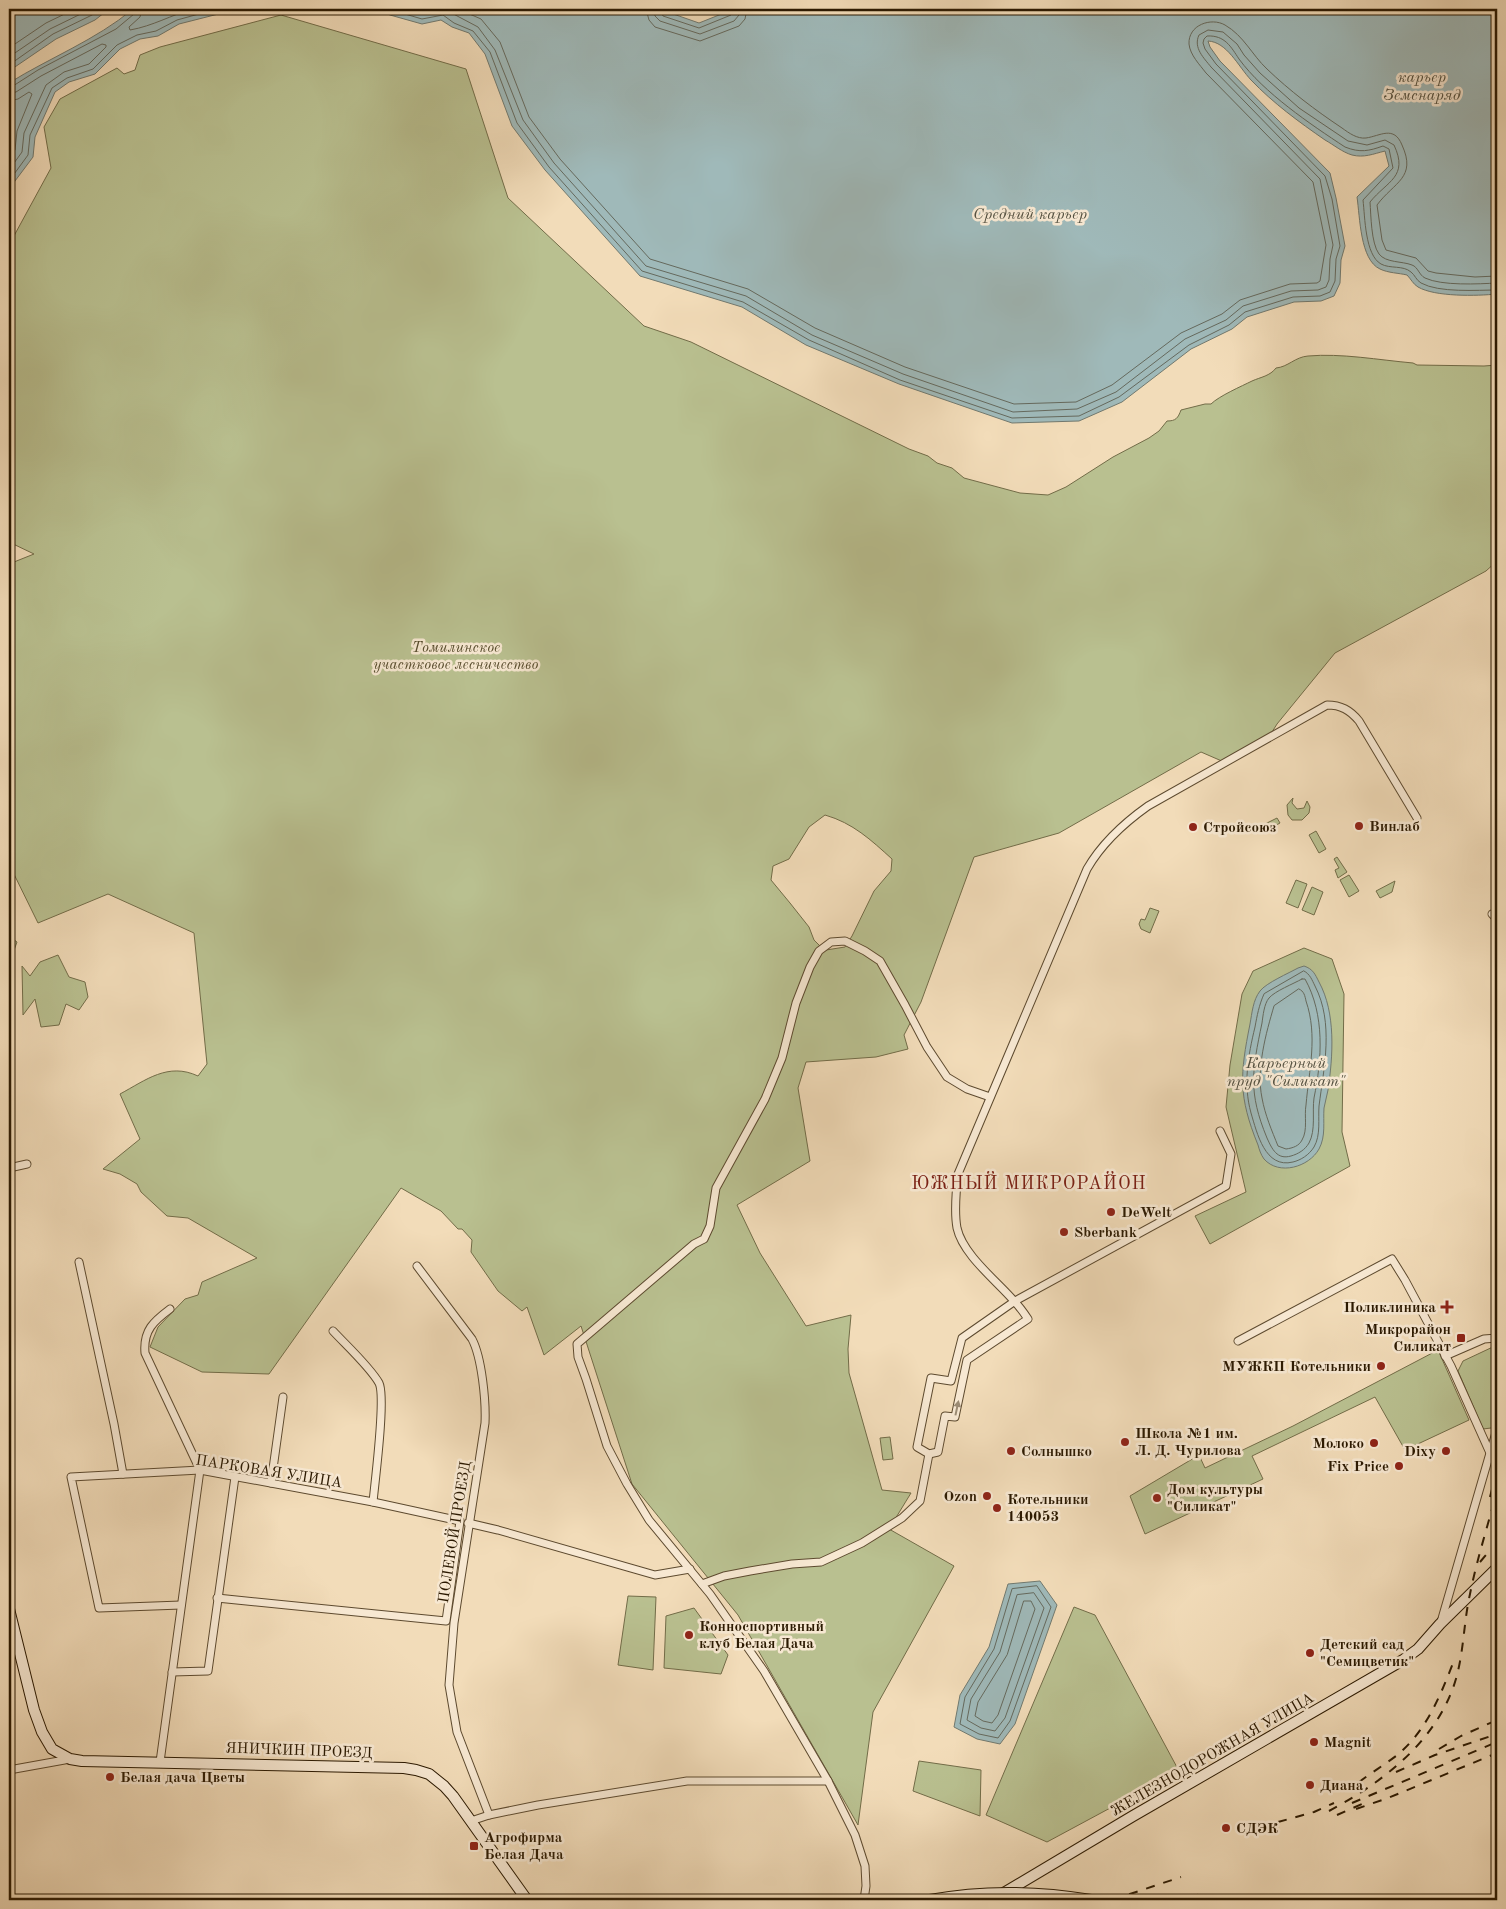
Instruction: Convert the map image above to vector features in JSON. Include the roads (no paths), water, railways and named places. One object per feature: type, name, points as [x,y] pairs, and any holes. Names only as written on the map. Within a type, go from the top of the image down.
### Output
[{"type":"street","points":[[1220,1131],[1231,1154],[1226,1186],[1015,1301],[962,1338],[951,1381],[931,1378],[917,1446],[923,1452],[929,1454],[938,1452],[945,1416],[955,1417],[967,1360],[1028,1319],[1015,1301],[979,1265],[958,1229],[956,1197],[958,1174],[1087,869],[1103,846],[1148,806],[1322,707],[1334,705],[1350,711],[1359,721],[1417,818]]},
{"type":"street","points":[[864,1900],[866,1886],[865,1866],[855,1835],[828,1781],[764,1671],[702,1584],[649,1520],[627,1484],[608,1448],[578,1357],[577,1344],[694,1244],[704,1239],[710,1226],[716,1188],[765,1099],[782,1058],[796,1003],[810,967],[819,950],[831,942],[845,941],[865,951],[880,962],[939,1068],[956,1084],[990,1097]]},
{"type":"street","points":[[9,1168],[28,1164]]},
{"type":"street","points":[[1238,1341],[1392,1259],[1445,1356],[1490,1453]]},
{"type":"street","points":[[79,1262],[123,1474]]},
{"type":"street","name":"ПОЛЕВОЙ ПРОЕЗД","points":[[417,1266],[476,1348],[485,1417],[454,1622],[449,1685],[457,1732],[489,1815]]},
{"type":"street","points":[[160,1762],[200,1470],[145,1353],[150,1327],[170,1309]]},
{"type":"street","points":[[333,1331],[375,1377],[380,1386],[382,1403],[373,1502]]},
{"type":"street","points":[[1445,1356],[1484,1339],[1497,1338]]},
{"type":"street","points":[[271,1483],[283,1397]]},
{"type":"street","points":[[1440,1624],[1497,1429]]},
{"type":"street","points":[[702,1584],[724,1576],[750,1571],[792,1564],[821,1562],[862,1543],[902,1518],[920,1501],[929,1454]]},
{"type":"street","name":"ПАРКОВАЯ УЛИЦА","points":[[181,1605],[99,1608],[71,1477],[200,1470],[373,1502],[460,1521],[446,1622],[218,1598]]},
{"type":"street","points":[[172,1672],[208,1671],[235,1477]]},
{"type":"street","points":[[468,1523],[655,1575],[690,1569]]},
{"type":"street","name":"ЖЕЛЕЗНОДОРОЖНАЯ УЛИЦА","points":[[992,1900],[1403,1660],[1418,1649],[1440,1624],[1497,1568]]},
{"type":"street","points":[[9,1609],[34,1710],[42,1732],[52,1749],[70,1759]]},
{"type":"street","name":"ЯНИЧКИН ПРОЕЗД","points":[[9,1770],[70,1759],[82,1761],[416,1770],[429,1774],[438,1780],[453,1796],[527,1900]]},
{"type":"street","points":[[471,1821],[538,1804],[687,1781],[828,1781]]},
{"type":"street","points":[[930,1900],[966,1895],[1013,1892],[1091,1900]]},
{"type":"water","points":[[9,9],[109,9],[95,20],[56,39],[9,71]]},
{"type":"water","points":[[133,9],[238,9],[179,24],[158,36],[140,39],[120,49],[95,74],[69,82],[55,92],[35,137],[33,157],[9,189],[9,83],[104,30]]},
{"type":"water","name":"Средний карьер","points":[[377,9],[659,9],[699,23],[734,9],[1497,9],[1497,294],[1435,293],[1418,287],[1407,275],[1383,270],[1373,264],[1368,257],[1362,237],[1357,197],[1389,166],[1385,151],[1361,156],[1352,155],[1325,140],[1259,88],[1227,50],[1215,42],[1208,41],[1220,61],[1330,173],[1345,246],[1341,260],[1340,283],[1334,296],[1321,301],[1294,302],[1247,317],[1232,329],[1191,349],[1122,402],[1079,421],[1012,423],[899,384],[806,345],[742,307],[640,276],[545,170],[512,126],[485,54],[469,33],[452,27],[441,20],[422,24],[390,15]]},
{"type":"water","name":"Карьерный пруд \"Силикат\"","points":[[1304,966],[1315,974],[1328,1007],[1332,1035],[1331,1063],[1324,1108],[1323,1134],[1319,1149],[1308,1161],[1301,1165],[1285,1168],[1270,1164],[1261,1154],[1244,1098],[1244,1057],[1254,1002],[1260,991],[1272,982]]},
{"type":"water","points":[[1040,1581],[1057,1605],[1015,1724],[1000,1744],[977,1739],[954,1727],[960,1695],[989,1647],[1008,1584]]},
{"type":"railway","points":[[1490,1497],[1497,1470]]},
{"type":"railway","points":[[1329,1811],[1386,1775],[1403,1760],[1418,1745],[1444,1709],[1457,1677],[1473,1581],[1497,1491]]},
{"type":"railway","points":[[1480,1562],[1497,1542]]},
{"type":"railway","points":[[1359,1782],[1396,1756],[1416,1735],[1432,1711],[1455,1658]]},
{"type":"railway","points":[[1439,1749],[1461,1736],[1497,1720]]},
{"type":"railway","points":[[1396,1772],[1435,1755],[1497,1734]]},
{"type":"railway","points":[[1352,1803],[1497,1742]]},
{"type":"railway","points":[[1356,1809],[1388,1798],[1497,1753]]},
{"type":"railway","points":[[1278,1822],[1314,1812],[1334,1803]]},
{"type":"railway","points":[[1337,1815],[1362,1804]]},
{"type":"railway","points":[[1112,1900],[1181,1877]]},
{"type":"railway","points":[[1191,1900],[1204,1890]]},
{"type":"place","name":"Винлаб","points":[[1359,826]]},
{"type":"place","name":"Стройсоюз","points":[[1193,827]]},
{"type":"place","name":"DeWelt","points":[[1111,1212]]},
{"type":"place","name":"Sberbank","points":[[1064,1232]]},
{"type":"place","name":"Поликлиника","points":[[1447,1307]]},
{"type":"place","name":"Микрорайон Силикат","points":[[1461,1338]]},
{"type":"place","name":"МУЖКП Котельники","points":[[1381,1366]]},
{"type":"place","name":"Школа №1 им. Л. Д. Чурилова","points":[[1125,1442]]},
{"type":"place","name":"Молоко","points":[[1374,1443]]},
{"type":"place","name":"Солнышко","points":[[1011,1451]]},
{"type":"place","name":"Dixy","points":[[1446,1451]]},
{"type":"place","name":"Fix Price","points":[[1399,1466]]},
{"type":"place","name":"Ozon","points":[[987,1496]]},
{"type":"place","name":"Дом культуры \"Силикат\"","points":[[1157,1498]]},
{"type":"place","name":"Котельники 140053","points":[[997,1508]]},
{"type":"place","name":"Конноспортивный клуб Белая Дача","points":[[689,1635]]},
{"type":"place","name":"Детский сад \"Семицветик\"","points":[[1310,1653]]},
{"type":"place","name":"Magnit","points":[[1314,1742]]},
{"type":"place","name":"Белая дача Цветы","points":[[110,1777]]},
{"type":"place","name":"Диана","points":[[1310,1785]]},
{"type":"place","name":"СДЭК","points":[[1226,1828]]},
{"type":"place","name":"Агрофирма Белая Дача","points":[[474,1846]]},
{"type":"district","name":"ЮЖНЫЙ МИКРОРАЙОН","points":[[1029,1183]]},
{"type":"water label","name":"карьер Земснаряд","points":[[1422,85]]},
{"type":"park label","name":"Томилинское участковое лесничество","points":[[456,656]]}]
